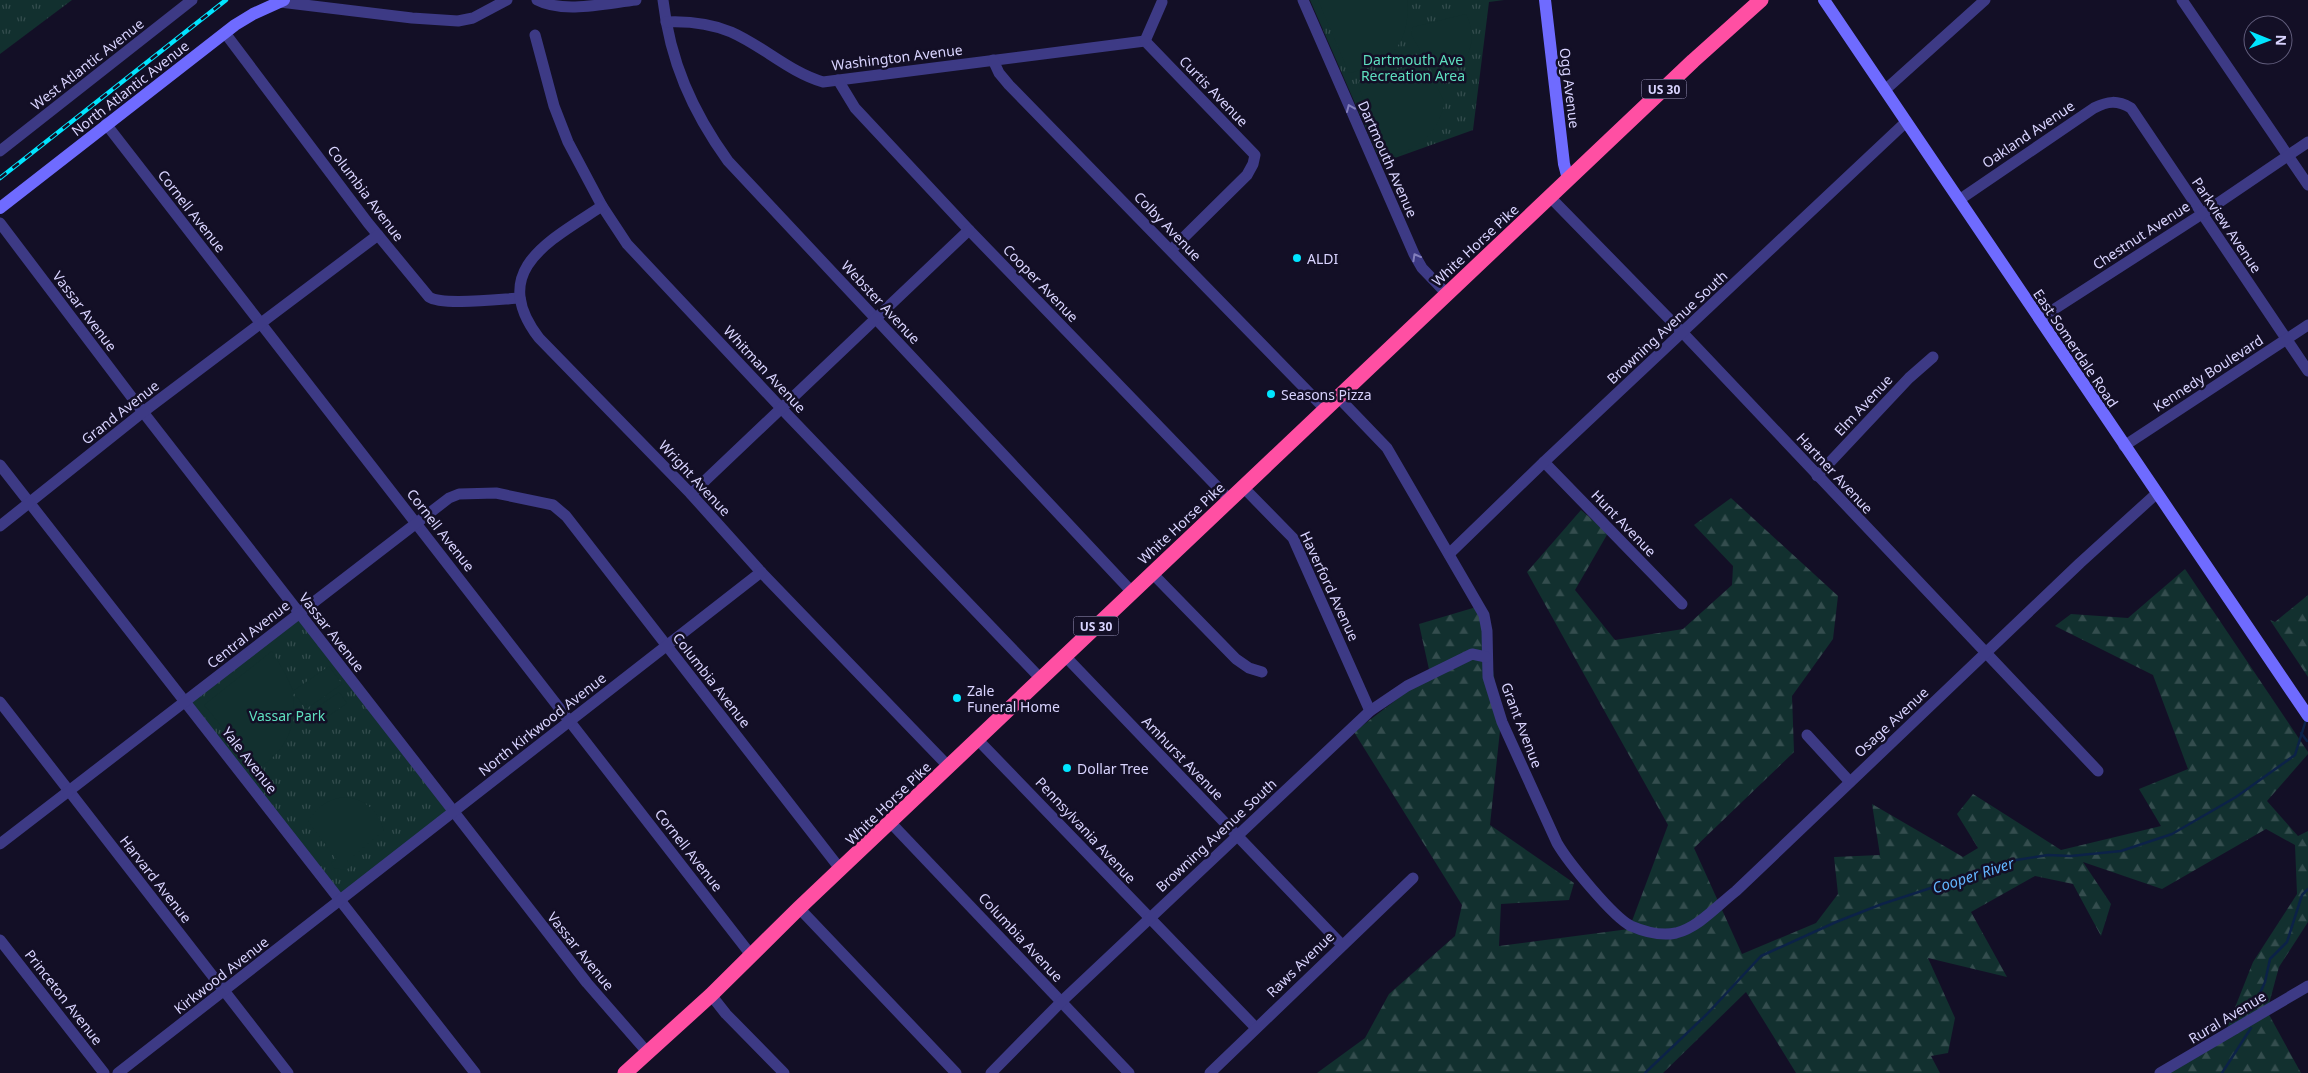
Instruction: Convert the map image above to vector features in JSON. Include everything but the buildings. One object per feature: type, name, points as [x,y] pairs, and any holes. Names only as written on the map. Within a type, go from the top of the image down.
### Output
[{"type":"highway","name":"White Horse Pike","points":[[625,1073],[711,995],[799,908],[1042,680],[1132,592],[1568,179],[1761,0]]},
{"type":"main road","name":"Ogg Avenue","points":[[1545,0],[1564,164],[1568,179]]},
{"type":"main road","name":"East Somerdale Road","points":[[1824,0],[2306,714]]},
{"type":"main road","name":"North Atlantic Avenue","points":[[0,208],[225,33],[253,14],[282,1]]},
{"type":"street","name":"West Atlantic Avenue","points":[[0,151],[192,0]]},
{"type":"street","points":[[282,1],[317,3],[412,18],[458,21],[473,18],[507,0]]},
{"type":"street","points":[[537,0],[552,6],[565,7],[636,0]]},
{"type":"street","name":"Webster Avenue","points":[[663,0],[666,22],[681,80],[695,110],[718,147],[734,168],[1132,592]]},
{"type":"street","name":"Dartmouth Avenue","points":[[1303,0],[1414,254],[1422,268],[1447,294]]},
{"type":"street","points":[[1885,90],[1985,0]]},
{"type":"street","points":[[2182,0],[2308,185]]},
{"type":"street","points":[[1145,41],[1162,2]]},
{"type":"street","name":"Washington Avenue","points":[[666,22],[687,21],[709,25],[748,41],[803,76],[823,82],[1145,41]]},
{"type":"street","name":"Columbia Avenue","points":[[225,33],[378,235],[425,293],[434,301],[520,298]]},
{"type":"street","name":"Whitman Avenue","points":[[535,35],[554,106],[568,142],[602,206],[627,244],[781,408],[1042,680]]},
{"type":"street","name":"Curtis Avenue","points":[[1145,41],[1249,147],[1255,156],[1253,164],[1246,175],[1171,250]]},
{"type":"street","name":"Colby Avenue","points":[[993,60],[999,73],[1009,85],[1325,409]]},
{"type":"street","name":"Cooper Avenue","points":[[838,80],[855,108],[969,230],[1230,500]]},
{"type":"street","name":"Oakland Avenue","points":[[1958,200],[2094,108],[2103,103],[2117,102]]},
{"type":"street","name":"Parkview Avenue","points":[[2117,102],[2131,108],[2308,371]]},
{"type":"street","name":"Browning Avenue South","points":[[1449,554],[1544,462],[1906,122]]},
{"type":"street","name":"Cornell Avenue","points":[[106,124],[751,955]]},
{"type":"street","name":"Chestnut Avenue","points":[[2039,319],[2202,214],[2308,142]]},
{"type":"street","name":"Hartner Avenue","points":[[1550,197],[1683,333],[2098,771]]},
{"type":"street","name":"Wright Avenue","points":[[602,206],[536,251],[526,266],[520,284],[522,311],[526,321],[539,338],[949,767]]},
{"type":"street","name":"Vassar Avenue","points":[[0,223],[143,412],[586,983],[648,1053]]},
{"type":"street","points":[[690,494],[969,230]]},
{"type":"street","name":"Grand Avenue","points":[[0,526],[143,412],[378,235]]},
{"type":"street","name":"Kennedy Boulevard","points":[[2124,446],[2308,326]]},
{"type":"street","name":"Elm Avenue","points":[[1817,476],[1909,378],[1933,357]]},
{"type":"street","name":"Grant Avenue","points":[[1338,397],[1387,448],[1484,615],[1487,631],[1486,657],[1488,677],[1502,722],[1557,843],[1568,862],[1616,913],[1630,925]]},
{"type":"street","name":"Hunt Avenue","points":[[1544,462],[1682,604]]},
{"type":"street","name":"Yale Avenue","points":[[0,465],[476,1073]]},
{"type":"street","name":"Haverford Avenue","points":[[1243,487],[1293,538],[1370,711]]},
{"type":"street","name":"Central Avenue","points":[[0,844],[186,703],[299,613],[449,498],[459,494],[496,493],[552,505],[559,510]]},
{"type":"street","name":"Osage Avenue","points":[[1630,925],[1663,934],[1677,932],[1694,925],[1736,891],[2080,563],[2156,494]]},
{"type":"street","name":"Columbia Avenue","points":[[559,510],[566,516],[841,870]]},
{"type":"street","name":"North Kirkwood Avenue","points":[[341,901],[761,572]]},
{"type":"street","points":[[1152,573],[1236,659],[1249,668],[1262,672]]},
{"type":"street","name":"Browning Avenue South","points":[[990,1073],[1061,1002],[1370,711],[1407,686],[1472,654],[1486,657]]},
{"type":"street","name":"Amhurst Avenue","points":[[1065,656],[1342,945]]},
{"type":"street","name":"Harvard Avenue","points":[[0,702],[288,1073]]},
{"type":"street","points":[[1807,735],[1850,782]]},
{"type":"street","name":"Pennsylvania Avenue","points":[[978,740],[1256,1028]]},
{"type":"street","name":"Columbia Avenue","points":[[890,822],[1129,1073]]},
{"type":"street","name":"Raws Avenue","points":[[1210,1073],[1413,878]]},
{"type":"street","name":"Kirkwood Avenue","points":[[118,1073],[341,901]]},
{"type":"street","points":[[799,908],[956,1073]]},
{"type":"street","name":"Princeton Avenue","points":[[0,940],[104,1073]]},
{"type":"street","name":"Rural Avenue","points":[[2160,1073],[2308,986]]},
{"type":"street","points":[[711,995],[726,1014],[784,1073]]},
{"type":"green space","points":[[0,0],[72,0],[0,54]]},
{"type":"green space","name":"Dartmouth Ave Recreation Area","points":[[1310,0],[1504,0],[1489,2],[1473,130],[1381,163]]},
{"type":"green space","points":[[1318,0],[1407,0],[1407,15],[1401,40],[1395,50],[1386,58],[1376,64],[1349,73]]},
{"type":"green space","points":[[1466,14],[1472,36],[1468,54],[1455,69],[1437,81],[1411,34],[1413,27]]},
{"type":"green space","points":[[1425,63],[1445,103],[1441,115],[1424,140],[1406,151],[1384,159],[1358,84],[1362,77]]},
{"type":"green space","points":[[1731,498],[1838,596],[1833,639],[1792,696],[1794,752],[1694,848],[1742,954],[1816,923],[1838,894],[1834,857],[1880,855],[1872,804],[1963,857],[1978,848],[1957,814],[1973,794],[2061,850],[2161,826],[2139,789],[2188,769],[2153,675],[2055,626],[2071,614],[2128,618],[2185,569],[2308,752],[2267,801],[2298,836],[2308,831],[2308,922],[2279,967],[2267,1011],[2301,1073],[2163,1073],[2223,1038],[2253,962],[2297,894],[2295,845],[2266,829],[2162,889],[2083,862],[2111,904],[2101,936],[2073,884],[2035,876],[1971,912],[2007,977],[1928,958],[1955,1018],[1948,1053],[1931,1056],[1940,1073],[1796,1073],[1746,992],[1663,1073],[1317,1073],[1365,1038],[1389,994],[1455,936],[1462,905],[1354,732],[1430,674],[1419,624],[1483,605],[1501,721],[1490,825],[1574,883],[1569,900],[1501,904],[1499,946],[1629,929],[1668,825],[1527,572],[1581,510],[1608,533],[1575,590],[1615,640],[1683,629],[1732,585],[1733,566],[1694,525]]},
{"type":"green space","points":[[2308,595],[2308,677],[2270,620],[2275,622]]},
{"type":"green space","name":"Vassar Park","points":[[299,613],[454,812],[341,901],[186,703]]},
{"type":"green space","points":[[272,651],[293,691],[329,666],[342,684],[306,709],[293,692],[293,716],[288,736],[276,754],[257,769],[204,705]]},
{"type":"green space","points":[[339,692],[347,703],[323,720],[315,709]]},
{"type":"green space","points":[[345,797],[359,800],[370,807],[379,818],[384,831],[348,860],[347,862],[351,866],[346,870],[334,868],[331,862],[336,859],[308,821],[324,805]]},
{"type":"waterway","name":"Cooper River","points":[[1645,1073],[1707,1014],[1761,956],[1836,922],[1882,904],[2016,860],[2048,855],[2071,856],[2121,851],[2172,834],[2236,797],[2295,755],[2306,720]]},
{"type":"waterway","name":"Cooper River","points":[[2301,733],[2307,741]]},
{"type":"waterway","points":[[2253,1009],[2265,982],[2270,959],[2287,942],[2302,895],[2308,889]]},
{"type":"waterway","points":[[2222,1073],[2251,1028]]},
{"type":"railway","points":[[0,178],[226,0]]},
{"type":"place","name":"ALDI","points":[[1297,258]]},
{"type":"place","name":"Seasons Pizza","points":[[1271,394]]},
{"type":"place","name":"Zale Funeral Home","points":[[957,698]]},
{"type":"place","name":"Dollar Tree","points":[[1067,768]]}]
